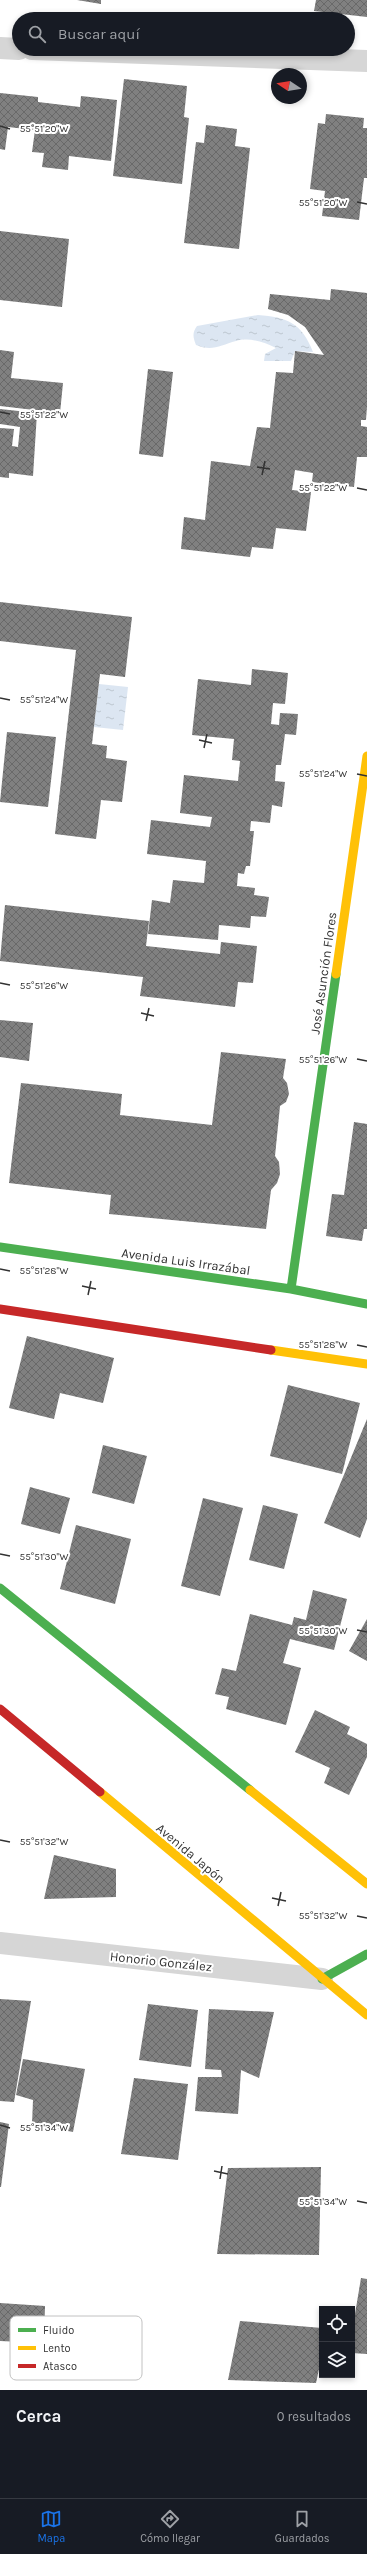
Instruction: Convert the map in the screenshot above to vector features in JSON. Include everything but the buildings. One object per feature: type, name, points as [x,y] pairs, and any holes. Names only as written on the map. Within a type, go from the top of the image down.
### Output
[{"type":"main road","name":"José Asunción Flores","points":[[292,1289],[367,756]]},
{"type":"main road","name":"Avenida Luis Irrazábal","points":[[0,1247],[292,1289],[367,1304]]},
{"type":"main road","points":[[0,1309],[367,1364]]},
{"type":"main road","points":[[0,1588],[367,1884]]},
{"type":"main road","name":"Avenida Japón","points":[[0,1709],[367,2015]]},
{"type":"main road","points":[[322,1979],[367,1954]]},
{"type":"street","points":[[0,48],[12,48]]},
{"type":"street","points":[[212,56],[367,62]]},
{"type":"street","name":"Honorio González","points":[[0,1943],[322,1979]]},
{"type":"water","points":[[258,315],[277,318],[292,323],[304,334],[313,352],[295,351],[291,361],[264,361],[265,354],[276,348],[256,341],[246,340],[236,341],[212,348],[196,345],[194,340],[194,331],[197,326]]},
{"type":"water","points":[[99,684],[128,687],[123,730],[94,727]]},
{"type":"traffic: fast","points":[[291,1289],[336,974]]},
{"type":"traffic: fast","points":[[0,1247],[291,1289],[367,1304]]},
{"type":"traffic: fast","points":[[0,1588],[250,1790]]},
{"type":"traffic: fast","points":[[322,1979],[367,1954]]},
{"type":"traffic: slow","points":[[336,974],[367,756]]},
{"type":"traffic: slow","points":[[271,1350],[367,1364]]},
{"type":"traffic: slow","points":[[250,1790],[367,1884]]},
{"type":"traffic: slow","points":[[100,1792],[367,2015]]},
{"type":"traffic: jam","points":[[0,1309],[271,1350]]},
{"type":"traffic: jam","points":[[0,1709],[100,1792]]}]
